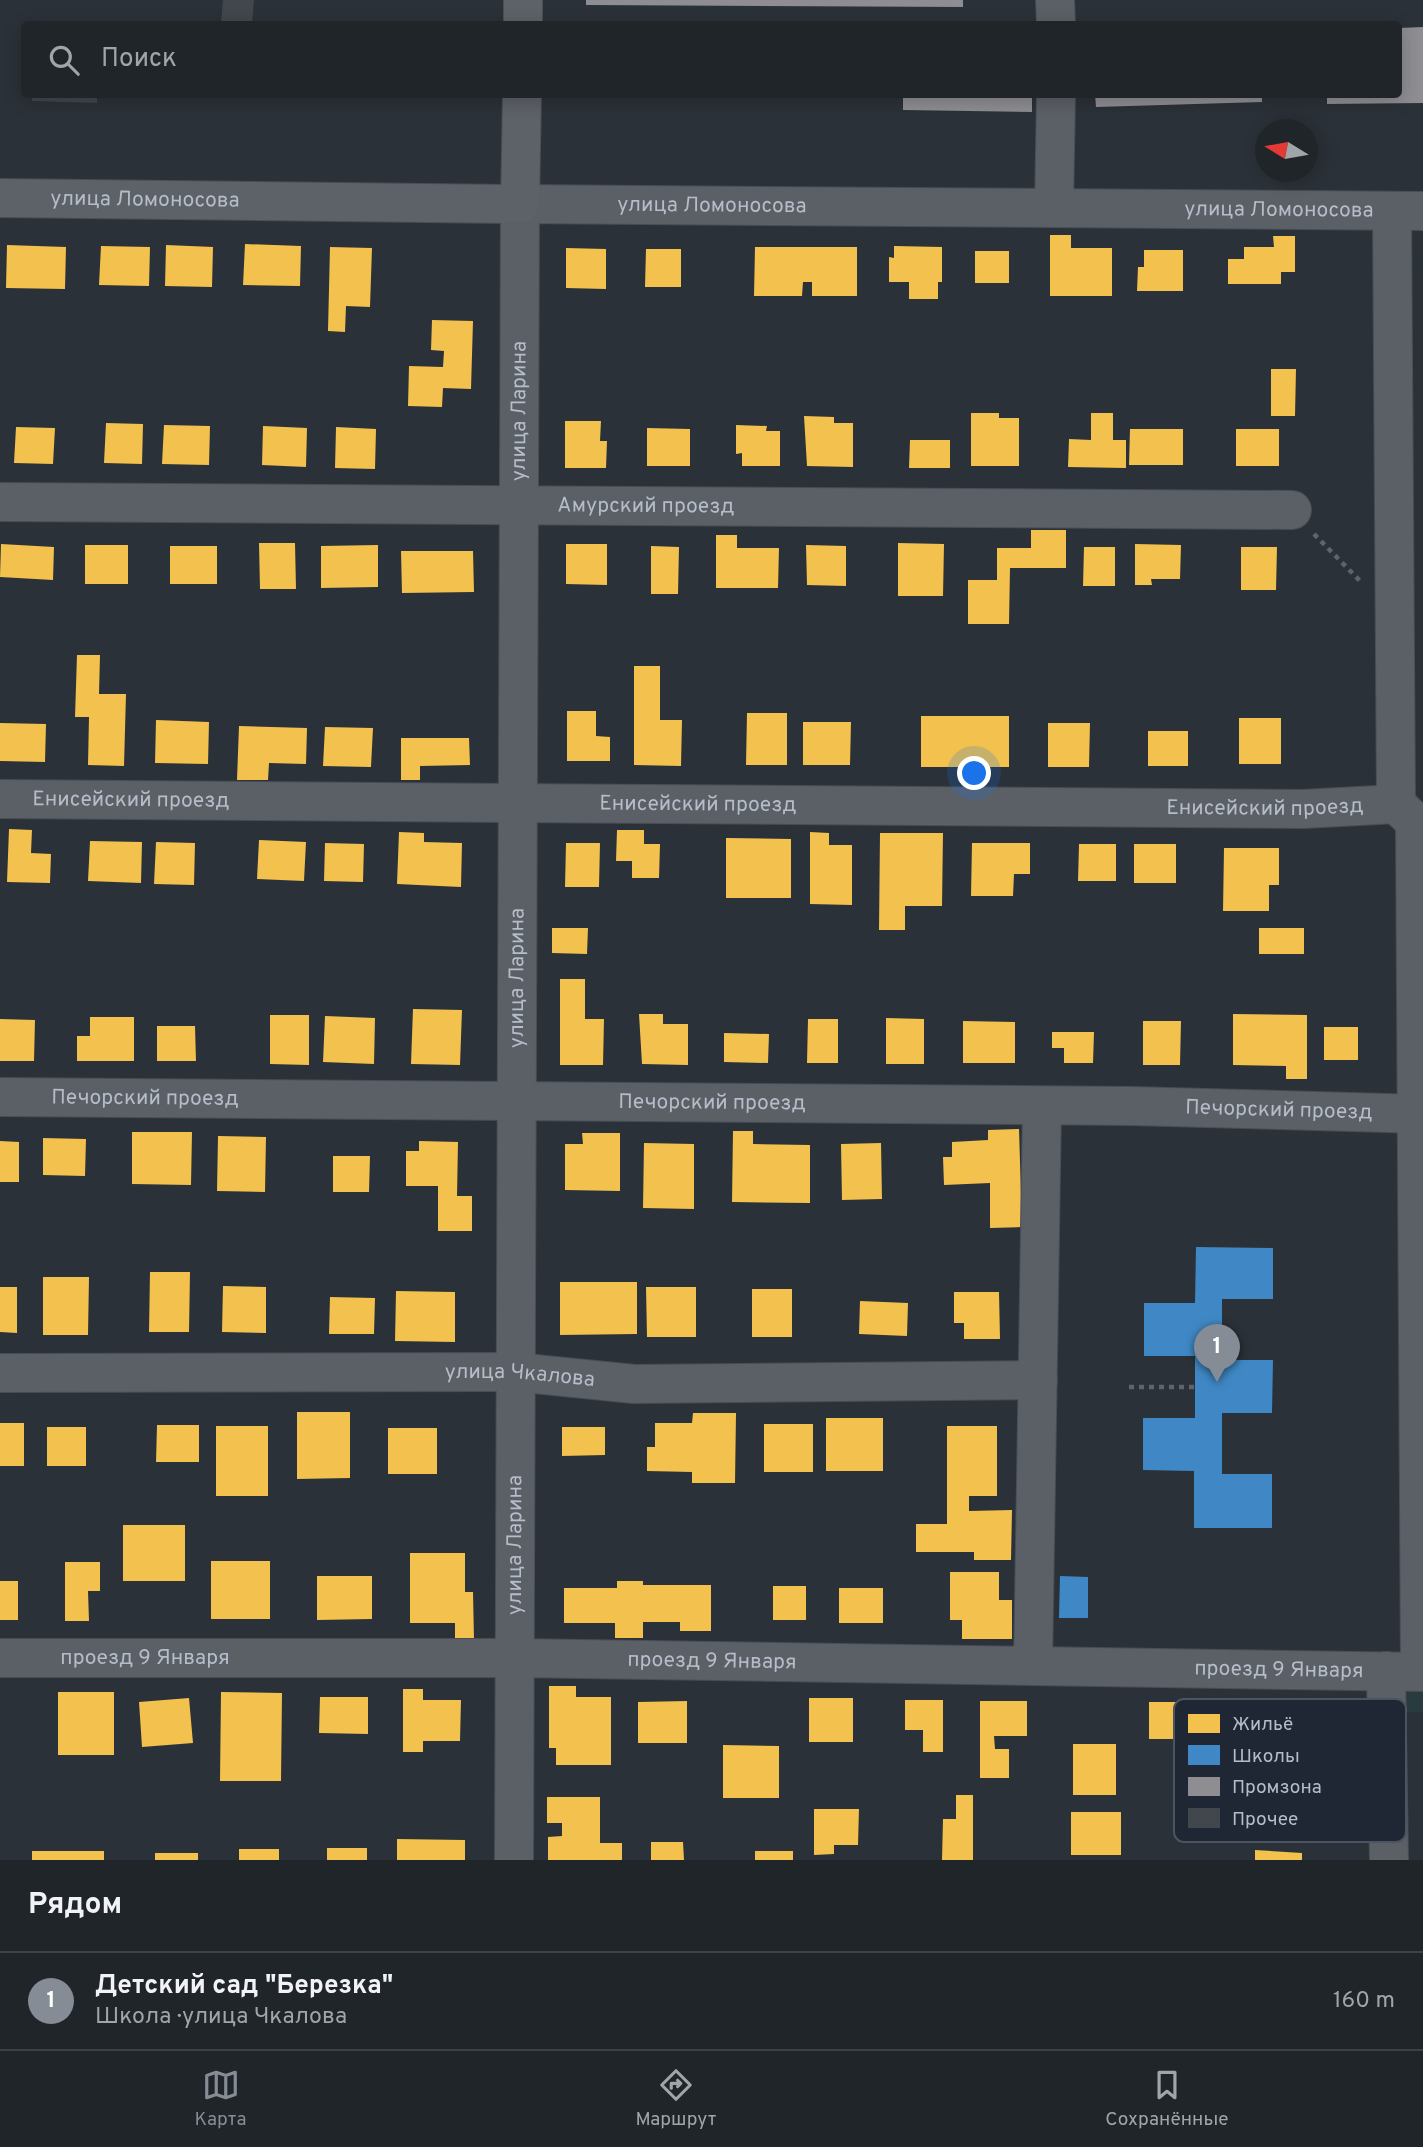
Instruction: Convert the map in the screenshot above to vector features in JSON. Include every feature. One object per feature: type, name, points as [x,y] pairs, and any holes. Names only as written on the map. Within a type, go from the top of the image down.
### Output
[{"type":"main road","points":[[523,0],[523,21]]},
{"type":"main road","name":"улица Ларина","points":[[520,204],[522,98]]},
{"type":"main road","name":"улица Ломоносова","points":[[0,198],[520,204]]},
{"type":"street","points":[[1055,0],[1056,21]]},
{"type":"street","points":[[1054,208],[1056,98]]},
{"type":"street","name":"улица Ломоносова","points":[[520,204],[1407,211]]},
{"type":"street","name":"улица Ларина","points":[[514,1860],[520,204]]},
{"type":"street","points":[[1406,1709],[1410,1671],[1420,1114],[1415,822],[1396,804],[1395,617],[1407,211]]},
{"type":"street","name":"Амурский проезд","points":[[0,502],[1292,510]]},
{"type":"street","name":"Енисейский проезд","points":[[0,799],[1303,809],[1396,804]]},
{"type":"street","name":"Печорский проезд","points":[[0,1097],[1042,1107],[1420,1114]]},
{"type":"street","points":[[1033,1666],[1042,1107]]},
{"type":"street","name":"улица Чкалова","points":[[0,1373],[515,1372],[634,1384],[1038,1380]]},
{"type":"street","name":"проезд 9 Января","points":[[0,1658],[514,1658],[1410,1671]]},
{"type":"street","points":[[1390,1860],[1392,1842]]},
{"type":"path","points":[[1292,510],[1395,617]]},
{"type":"path","points":[[1129,1387],[1195,1387]]},
{"type":"shaded area","points":[[1423,1683],[1423,1712],[1406,1712],[1406,1699],[1400,1699],[1402,1691]]},
{"type":"building: Жильё","points":[[1050,235],[1071,235],[1071,248],[1112,248],[1112,296],[1050,296]]},
{"type":"building: Жильё","points":[[1273,236],[1295,236],[1295,272],[1281,272],[1281,284],[1228,284],[1228,259],[1244,259],[1244,247],[1274,247]]},
{"type":"building: Жильё","points":[[245,244],[301,246],[300,286],[243,285]]},
{"type":"building: Жильё","points":[[7,245],[66,247],[65,289],[6,288]]},
{"type":"building: Жильё","points":[[166,245],[213,247],[212,287],[165,286]]},
{"type":"building: Жильё","points":[[101,246],[150,247],[149,286],[99,285]]},
{"type":"building: Жильё","points":[[894,246],[942,247],[942,282],[938,282],[938,299],[909,299],[909,282],[889,282],[889,257],[894,258]]},
{"type":"building: Жильё","points":[[330,247],[372,248],[370,307],[346,306],[345,332],[328,331]]},
{"type":"building: Жильё","points":[[755,247],[857,247],[857,296],[812,296],[812,282],[803,282],[802,296],[754,296]]},
{"type":"building: Жильё","points":[[566,248],[606,249],[606,289],[566,288]]},
{"type":"building: Жильё","points":[[646,249],[681,249],[681,287],[645,287]]},
{"type":"building: Жильё","points":[[1144,250],[1183,250],[1183,291],[1137,291],[1138,267],[1144,267]]},
{"type":"building: Жильё","points":[[975,251],[1009,251],[1009,283],[975,283]]},
{"type":"building: Жильё","points":[[432,320],[473,321],[471,389],[443,388],[442,407],[408,406],[409,366],[443,367],[444,351],[431,350]]},
{"type":"building: Жильё","points":[[1271,369],[1296,369],[1295,416],[1271,416]]},
{"type":"building: Жильё","points":[[971,413],[999,413],[999,418],[1019,418],[1019,466],[971,466]]},
{"type":"building: Жильё","points":[[1091,413],[1113,413],[1113,440],[1126,440],[1126,468],[1068,467],[1069,439],[1091,440]]},
{"type":"building: Жильё","points":[[804,416],[834,417],[834,423],[853,423],[853,467],[807,466]]},
{"type":"building: Жильё","points":[[565,421],[601,421],[600,441],[607,441],[606,468],[565,468]]},
{"type":"building: Жильё","points":[[106,423],[143,424],[142,464],[104,463]]},
{"type":"building: Жильё","points":[[164,425],[210,426],[209,465],[162,464]]},
{"type":"building: Жильё","points":[[736,425],[767,426],[766,431],[780,431],[780,466],[742,466],[742,453],[736,454]]},
{"type":"building: Жильё","points":[[263,426],[307,428],[306,467],[262,465]]},
{"type":"building: Жильё","points":[[16,427],[55,428],[53,464],[14,463]]},
{"type":"building: Жильё","points":[[336,427],[376,429],[375,469],[335,468]]},
{"type":"building: Жильё","points":[[647,428],[690,429],[690,466],[647,466]]},
{"type":"building: Жильё","points":[[1130,429],[1183,429],[1183,465],[1129,465]]},
{"type":"building: Жильё","points":[[1236,429],[1279,429],[1279,466],[1236,466]]},
{"type":"building: Жильё","points":[[910,440],[950,440],[950,468],[909,468]]},
{"type":"building: Жильё","points":[[1031,530],[1066,530],[1066,568],[1010,568],[1009,624],[968,624],[968,580],[997,580],[997,548],[1031,548]]},
{"type":"building: Жильё","points":[[716,535],[737,535],[737,548],[779,548],[778,588],[716,588]]},
{"type":"building: Жильё","points":[[259,543],[295,543],[296,589],[260,589]]},
{"type":"building: Жильё","points":[[898,543],[944,544],[943,596],[898,596]]},
{"type":"building: Жильё","points":[[1,544],[54,547],[53,580],[0,577]]},
{"type":"building: Жильё","points":[[566,544],[607,544],[607,585],[566,584]]},
{"type":"building: Жильё","points":[[1135,544],[1181,545],[1180,579],[1151,579],[1152,585],[1135,585]]},
{"type":"building: Жильё","points":[[85,545],[128,545],[128,584],[85,584]]},
{"type":"building: Жильё","points":[[378,545],[378,587],[321,588],[321,546]]},
{"type":"building: Жильё","points":[[806,545],[846,546],[846,586],[807,585]]},
{"type":"building: Жильё","points":[[170,546],[217,546],[217,584],[170,584]]},
{"type":"building: Жильё","points":[[651,546],[679,547],[678,594],[651,594]]},
{"type":"building: Жильё","points":[[1084,547],[1115,547],[1115,586],[1083,586]]},
{"type":"building: Жильё","points":[[1241,547],[1277,547],[1276,590],[1241,590]]},
{"type":"building: Жильё","points":[[401,551],[473,551],[474,592],[402,593]]},
{"type":"building: Жильё","points":[[77,655],[100,655],[99,694],[126,694],[124,766],[88,765],[89,717],[75,717]]},
{"type":"building: Жильё","points":[[634,666],[660,666],[660,720],[682,720],[681,766],[634,765]]},
{"type":"building: Жильё","points":[[567,711],[596,711],[596,736],[610,737],[610,761],[567,761]]},
{"type":"building: Жильё","points":[[747,713],[787,713],[787,765],[746,765]]},
{"type":"building: Жильё","points":[[921,716],[1009,716],[1009,767],[921,767]]},
{"type":"building: Жильё","points":[[1239,718],[1281,718],[1281,764],[1239,764]]},
{"type":"building: Жильё","points":[[156,720],[209,722],[208,764],[155,763]]},
{"type":"building: Жильё","points":[[803,722],[851,722],[850,765],[803,765]]},
{"type":"building: Жильё","points":[[0,723],[46,724],[45,762],[0,761]]},
{"type":"building: Жильё","points":[[1048,723],[1090,723],[1089,767],[1048,767]]},
{"type":"building: Жильё","points":[[239,726],[307,728],[306,764],[269,763],[268,780],[237,780]]},
{"type":"building: Жильё","points":[[325,727],[373,728],[371,767],[323,766]]},
{"type":"building: Жильё","points":[[1148,731],[1188,731],[1188,766],[1148,766]]},
{"type":"building: Жильё","points":[[401,738],[469,738],[470,765],[420,766],[420,780],[401,780]]},
{"type":"building: Жильё","points":[[9,829],[32,830],[31,853],[51,854],[50,883],[7,882]]},
{"type":"building: Жильё","points":[[617,830],[644,830],[644,844],[660,844],[659,878],[632,878],[632,861],[616,861]]},
{"type":"building: Жильё","points":[[399,832],[424,833],[424,842],[462,843],[461,887],[397,884]]},
{"type":"building: Жильё","points":[[810,832],[829,833],[829,845],[852,845],[852,905],[810,904]]},
{"type":"building: Жильё","points":[[880,833],[943,833],[942,906],[905,906],[905,930],[879,930]]},
{"type":"building: Жильё","points":[[726,838],[791,839],[791,898],[726,898]]},
{"type":"building: Жильё","points":[[259,840],[306,842],[304,881],[257,879]]},
{"type":"building: Жильё","points":[[90,841],[142,842],[141,883],[88,881]]},
{"type":"building: Жильё","points":[[156,842],[195,843],[194,885],[154,884]]},
{"type":"building: Жильё","points":[[325,843],[364,844],[363,882],[324,881]]},
{"type":"building: Жильё","points":[[566,843],[600,843],[599,887],[565,887]]},
{"type":"building: Жильё","points":[[972,843],[1030,843],[1030,874],[1014,874],[1013,896],[971,896]]},
{"type":"building: Жильё","points":[[1079,844],[1116,844],[1116,881],[1078,881]]},
{"type":"building: Жильё","points":[[1134,844],[1176,844],[1176,883],[1134,883]]},
{"type":"building: Жильё","points":[[1224,848],[1279,848],[1279,885],[1269,885],[1269,911],[1223,911]]},
{"type":"building: Жильё","points":[[552,928],[588,928],[587,954],[552,953]]},
{"type":"building: Жильё","points":[[1259,928],[1304,928],[1304,954],[1259,954]]},
{"type":"building: Жильё","points":[[560,979],[585,979],[585,1019],[604,1019],[603,1065],[560,1065]]},
{"type":"building: Жильё","points":[[413,1009],[462,1010],[460,1065],[411,1064]]},
{"type":"building: Жильё","points":[[639,1014],[663,1014],[663,1024],[688,1024],[688,1065],[642,1064]]},
{"type":"building: Жильё","points":[[1233,1014],[1307,1015],[1307,1079],[1286,1079],[1286,1066],[1233,1065]]},
{"type":"building: Жильё","points":[[270,1015],[309,1015],[309,1065],[270,1064]]},
{"type":"building: Жильё","points":[[325,1016],[375,1018],[374,1064],[323,1062]]},
{"type":"building: Жильё","points":[[90,1017],[134,1017],[134,1061],[77,1061],[77,1036],[90,1036]]},
{"type":"building: Жильё","points":[[886,1018],[924,1019],[924,1064],[886,1064]]},
{"type":"building: Жильё","points":[[0,1019],[35,1020],[34,1061],[0,1061]]},
{"type":"building: Жильё","points":[[808,1019],[838,1019],[838,1063],[807,1063]]},
{"type":"building: Жильё","points":[[963,1021],[1015,1022],[1015,1063],[963,1063]]},
{"type":"building: Жильё","points":[[1143,1021],[1181,1021],[1180,1065],[1143,1065]]},
{"type":"building: Жильё","points":[[157,1026],[195,1026],[196,1061],[157,1061]]},
{"type":"building: Жильё","points":[[1324,1027],[1358,1027],[1358,1060],[1324,1060]]},
{"type":"building: Жильё","points":[[1052,1032],[1094,1032],[1093,1063],[1064,1063],[1064,1048],[1052,1048]]},
{"type":"building: Жильё","points":[[724,1033],[769,1034],[768,1063],[724,1062]]},
{"type":"building: Жильё","points":[[1019,1129],[1022,1227],[990,1228],[990,1183],[944,1185],[943,1157],[952,1157],[952,1142],[988,1140],[988,1130]]},
{"type":"building: Жильё","points":[[733,1131],[753,1131],[753,1144],[810,1145],[810,1203],[732,1202]]},
{"type":"building: Жильё","points":[[132,1132],[192,1132],[191,1185],[132,1184]]},
{"type":"building: Жильё","points":[[582,1133],[620,1133],[620,1191],[565,1190],[565,1144],[583,1144]]},
{"type":"building: Жильё","points":[[218,1136],[266,1137],[265,1192],[217,1191]]},
{"type":"building: Жильё","points":[[43,1138],[86,1139],[85,1176],[43,1175]]},
{"type":"building: Жильё","points":[[0,1141],[19,1142],[19,1182],[0,1182]]},
{"type":"building: Жильё","points":[[419,1141],[458,1142],[457,1196],[472,1196],[472,1231],[438,1231],[438,1186],[406,1186],[406,1151],[419,1151]]},
{"type":"building: Жильё","points":[[644,1143],[694,1144],[694,1209],[643,1208]]},
{"type":"building: Жильё","points":[[881,1143],[882,1199],[842,1200],[841,1144]]},
{"type":"building: Жильё","points":[[333,1156],[370,1156],[369,1192],[333,1192]]},
{"type":"building: Жильё","points":[[150,1272],[190,1272],[189,1332],[149,1332]]},
{"type":"building: Жильё","points":[[43,1277],[89,1277],[88,1335],[43,1335]]},
{"type":"building: Жильё","points":[[560,1282],[637,1282],[637,1334],[560,1335]]},
{"type":"building: Жильё","points":[[223,1286],[266,1287],[266,1333],[222,1332]]},
{"type":"building: Жильё","points":[[0,1287],[17,1287],[17,1333],[0,1332]]},
{"type":"building: Жильё","points":[[646,1287],[696,1287],[696,1337],[647,1337]]},
{"type":"building: Жильё","points":[[752,1289],[792,1289],[792,1337],[752,1337]]},
{"type":"building: Жильё","points":[[396,1291],[455,1292],[455,1342],[395,1341]]},
{"type":"building: Жильё","points":[[954,1292],[999,1292],[1000,1339],[964,1339],[964,1323],[954,1323]]},
{"type":"building: Жильё","points":[[330,1297],[375,1298],[374,1334],[329,1334]]},
{"type":"building: Жильё","points":[[860,1301],[908,1303],[907,1336],[859,1334]]},
{"type":"building: Жильё","points":[[297,1412],[350,1412],[350,1478],[297,1479]]},
{"type":"building: Жильё","points":[[693,1413],[736,1413],[735,1483],[692,1483],[692,1472],[647,1471],[647,1447],[655,1447],[655,1423],[692,1423]]},
{"type":"building: Жильё","points":[[826,1418],[883,1418],[883,1471],[826,1471]]},
{"type":"building: Жильё","points":[[0,1423],[24,1423],[24,1466],[0,1466]]},
{"type":"building: Жильё","points":[[764,1424],[813,1424],[813,1472],[764,1472]]},
{"type":"building: Жильё","points":[[157,1425],[199,1425],[199,1462],[156,1462]]},
{"type":"building: Жильё","points":[[216,1426],[268,1426],[268,1496],[216,1496]]},
{"type":"building: Жильё","points":[[947,1426],[997,1426],[997,1496],[969,1496],[969,1511],[1012,1510],[1011,1560],[974,1560],[974,1552],[916,1552],[916,1524],[947,1524]]},
{"type":"building: Жильё","points":[[47,1427],[86,1427],[86,1466],[47,1466]]},
{"type":"building: Жильё","points":[[562,1427],[605,1427],[605,1455],[562,1456]]},
{"type":"building: Жильё","points":[[388,1428],[437,1428],[437,1474],[388,1474]]},
{"type":"building: Жильё","points":[[123,1525],[185,1525],[185,1581],[123,1581]]},
{"type":"building: Жильё","points":[[410,1553],[465,1553],[465,1592],[473,1592],[474,1640],[455,1640],[455,1623],[410,1623]]},
{"type":"building: Жильё","points":[[211,1561],[270,1561],[270,1619],[211,1619]]},
{"type":"building: Жильё","points":[[65,1562],[100,1562],[100,1591],[88,1591],[89,1621],[65,1621]]},
{"type":"building: Жильё","points":[[950,1572],[999,1572],[999,1600],[1012,1600],[1012,1639],[962,1639],[962,1620],[950,1620]]},
{"type":"building: Жильё","points":[[317,1576],[372,1576],[372,1619],[317,1620]]},
{"type":"building: Жильё","points":[[0,1581],[18,1581],[18,1620],[0,1620]]},
{"type":"building: Жильё","points":[[617,1581],[643,1581],[643,1585],[711,1585],[711,1631],[680,1631],[680,1622],[643,1622],[643,1638],[615,1638],[615,1623],[564,1623],[564,1588],[617,1588]]},
{"type":"building: Жильё","points":[[773,1586],[806,1586],[806,1620],[773,1620]]},
{"type":"building: Жильё","points":[[839,1588],[883,1588],[883,1623],[839,1623]]},
{"type":"building: Жильё","points":[[549,1686],[576,1686],[576,1697],[611,1697],[611,1765],[556,1765],[556,1748],[549,1748]]},
{"type":"building: Жильё","points":[[403,1689],[423,1689],[423,1700],[461,1700],[460,1741],[423,1741],[423,1752],[403,1752]]},
{"type":"building: Жильё","points":[[58,1692],[114,1692],[114,1755],[58,1755]]},
{"type":"building: Жильё","points":[[221,1692],[282,1693],[281,1781],[220,1781]]},
{"type":"building: Жильё","points":[[320,1697],[368,1697],[368,1734],[319,1733]]},
{"type":"building: Жильё","points":[[189,1698],[193,1743],[142,1747],[139,1702]]},
{"type":"building: Жильё","points":[[809,1698],[853,1698],[853,1742],[809,1742]]},
{"type":"building: Жильё","points":[[905,1700],[943,1700],[943,1752],[923,1752],[923,1730],[905,1730]]},
{"type":"building: Жильё","points":[[687,1701],[687,1743],[638,1743],[638,1702]]},
{"type":"building: Жильё","points":[[980,1701],[1027,1701],[1027,1736],[994,1736],[995,1749],[1009,1749],[1009,1778],[980,1778]]},
{"type":"building: Жильё","points":[[1149,1702],[1174,1702],[1174,1739],[1149,1739]]},
{"type":"building: Жильё","points":[[1073,1744],[1116,1744],[1116,1795],[1073,1795]]},
{"type":"building: Жильё","points":[[723,1745],[779,1746],[779,1798],[723,1798]]},
{"type":"building: Жильё","points":[[956,1795],[973,1795],[973,1860],[942,1860],[943,1819],[956,1819]]},
{"type":"building: Жильё","points":[[547,1797],[600,1797],[600,1843],[622,1843],[622,1860],[548,1860],[548,1837],[562,1836],[562,1823],[547,1823]]},
{"type":"building: Жильё","points":[[814,1809],[859,1809],[858,1845],[834,1845],[834,1854],[814,1855]]},
{"type":"building: Жильё","points":[[1071,1812],[1121,1812],[1121,1855],[1071,1855]]},
{"type":"building: Жильё","points":[[397,1839],[465,1840],[465,1860],[397,1860]]},
{"type":"building: Жильё","points":[[651,1842],[683,1842],[684,1860],[651,1860]]},
{"type":"building: Жильё","points":[[327,1848],[367,1848],[367,1860],[327,1860]]},
{"type":"building: Жильё","points":[[239,1849],[279,1849],[279,1860],[239,1860]]},
{"type":"building: Жильё","points":[[1255,1850],[1302,1853],[1302,1860],[1255,1860]]},
{"type":"building: Жильё","points":[[32,1851],[104,1851],[104,1860],[32,1860]]},
{"type":"building: Жильё","points":[[755,1851],[793,1851],[793,1860],[755,1860]]},
{"type":"building: Жильё","points":[[155,1853],[198,1853],[198,1860],[155,1860]]},
{"type":"building: Школы","points":[[1196,1247],[1273,1248],[1273,1299],[1222,1299],[1222,1360],[1273,1360],[1272,1413],[1222,1413],[1222,1474],[1272,1474],[1272,1528],[1194,1528],[1194,1471],[1143,1470],[1143,1418],[1195,1418],[1195,1356],[1144,1356],[1144,1303],[1195,1303]]},
{"type":"building: Школы","points":[[1060,1576],[1088,1577],[1088,1618],[1059,1618]]},
{"type":"building: Промзона","points":[[586,0],[963,0],[963,7],[586,5]]},
{"type":"building: Промзона","points":[[1423,27],[1423,103],[1327,104],[1327,98],[1402,98],[1402,28]]},
{"type":"building: Промзона","points":[[903,98],[1032,98],[1032,112],[903,110]]},
{"type":"building: Промзона","points":[[1095,98],[1262,98],[1262,102],[1096,107]]},
{"type":"building: Прочее","points":[[223,0],[254,0],[252,21],[221,21]]},
{"type":"building: Прочее","points":[[32,98],[97,98],[97,103],[32,101]]},
{"type":"place","name":"Детский сад \"Березка\"","points":[[1217,1382]]}]
